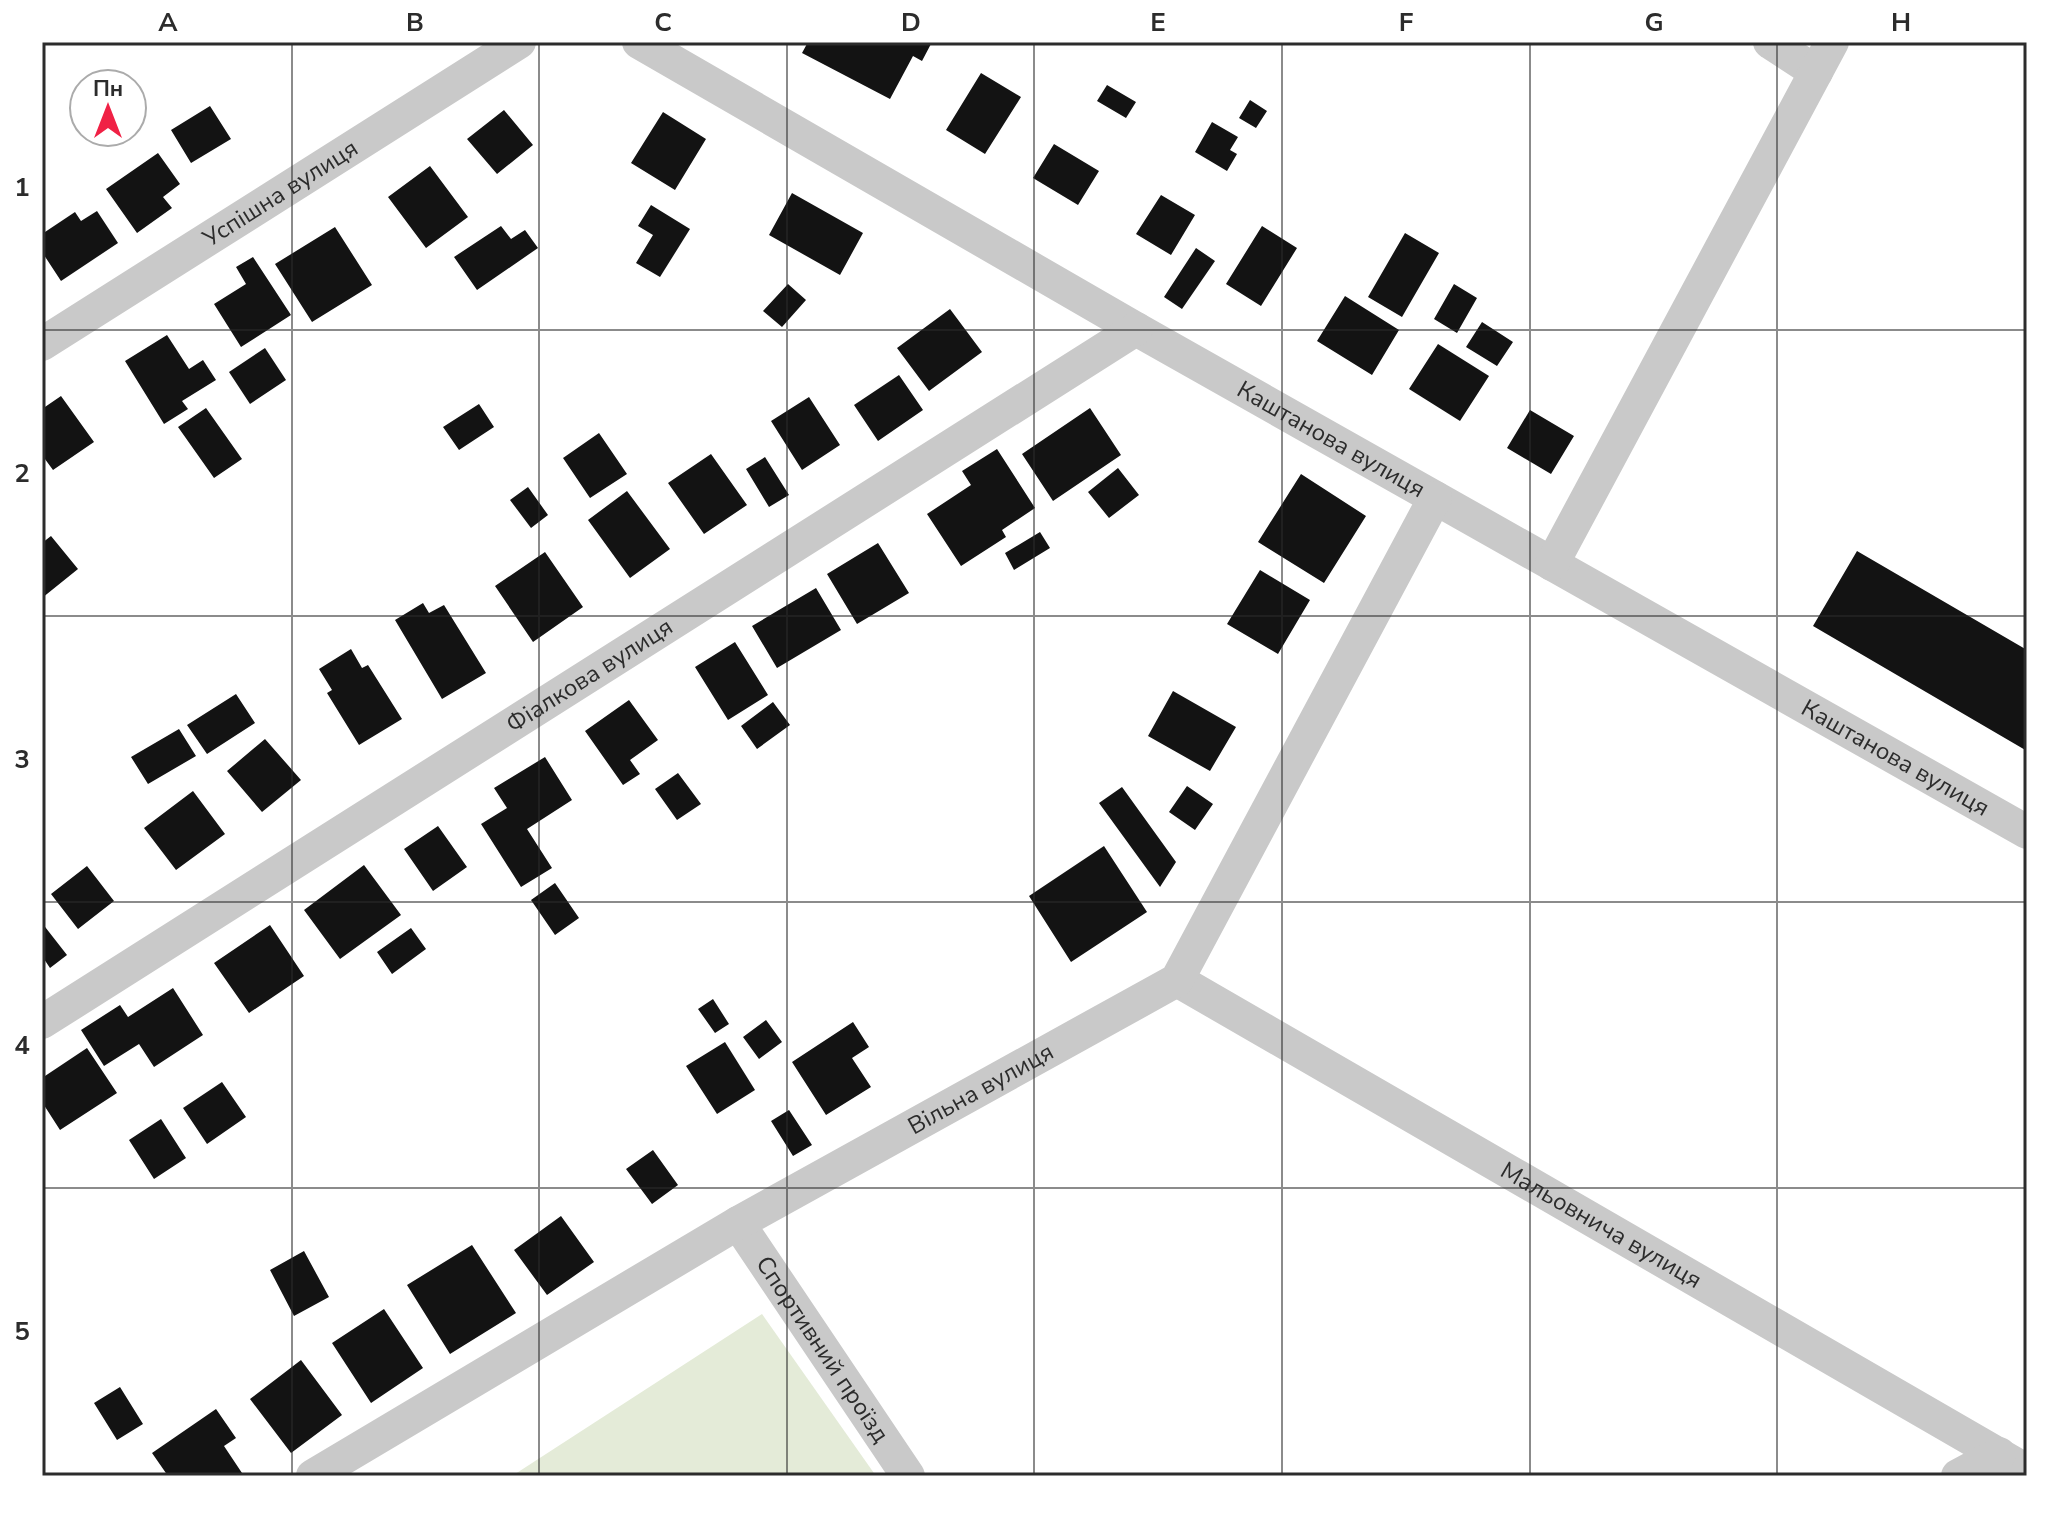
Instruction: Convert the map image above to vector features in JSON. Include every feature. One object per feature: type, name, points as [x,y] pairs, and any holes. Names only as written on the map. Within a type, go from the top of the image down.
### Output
[{"type":"street","name":"Успішна вулиця","points":[[42,344],[519,42]]},
{"type":"street","name":"Каштанова вулиця","points":[[639,42],[1136,329],[2027,832]]},
{"type":"street","points":[[1770,42],[1816,72]]},
{"type":"street","points":[[1552,564],[1832,42]]},
{"type":"street","name":"Фіалкова вулиця","points":[[42,1022],[1136,329]]},
{"type":"street","points":[[1177,980],[1435,498]]},
{"type":"street","name":"Вільна вулиця","points":[[313,1476],[738,1223],[1177,980]]},
{"type":"street","name":"Мальовнича вулиця","points":[[1177,980],[2013,1462]]},
{"type":"street","name":"Спортивний проїзд","points":[[738,1223],[908,1476]]},
{"type":"street","points":[[1958,1476],[2013,1462]]},
{"type":"green space","points":[[762,1314],[876,1476],[512,1476]]},
{"type":"building","points":[[808,42],[932,42],[922,61],[913,56],[890,99],[802,53]]},
{"type":"building","points":[[981,73],[1021,97],[985,154],[946,130]]},
{"type":"building","points":[[1107,85],[1136,102],[1126,118],[1097,101]]},
{"type":"building","points":[[1250,100],[1267,111],[1256,128],[1239,118]]},
{"type":"building","points":[[210,106],[231,139],[191,163],[171,130]]},
{"type":"building","points":[[504,110],[533,145],[497,174],[467,139]]},
{"type":"building","points":[[663,112],[706,139],[675,190],[631,163]]},
{"type":"building","points":[[1212,122],[1238,137],[1230,150],[1237,154],[1227,171],[1195,152]]},
{"type":"building","points":[[1054,144],[1099,171],[1078,205],[1033,178]]},
{"type":"building","points":[[158,153],[180,184],[163,197],[172,208],[137,233],[106,189]]},
{"type":"building","points":[[430,166],[468,217],[426,248],[388,197]]},
{"type":"building","points":[[792,193],[863,233],[840,275],[769,235]]},
{"type":"building","points":[[1161,195],[1195,215],[1171,255],[1136,234]]},
{"type":"building","points":[[651,205],[690,229],[660,277],[636,263],[653,235],[638,226]]},
{"type":"building","points":[[97,211],[118,243],[61,281],[42,252],[42,234],[75,212],[81,221]]},
{"type":"building","points":[[501,226],[511,239],[525,230],[538,248],[477,290],[454,257]]},
{"type":"building","points":[[1262,226],[1297,248],[1261,306],[1226,284]]},
{"type":"building","points":[[335,227],[372,285],[312,322],[275,264]]},
{"type":"building","points":[[1405,233],[1439,253],[1402,317],[1368,297]]},
{"type":"building","points":[[1196,248],[1215,261],[1182,309],[1164,297]]},
{"type":"building","points":[[253,257],[291,315],[241,347],[214,304],[246,284],[236,267]]},
{"type":"building","points":[[788,284],[806,300],[782,327],[763,311]]},
{"type":"building","points":[[1454,284],[1477,298],[1457,333],[1434,319]]},
{"type":"building","points":[[1345,296],[1399,330],[1372,375],[1317,341]]},
{"type":"building","points":[[950,309],[982,352],[929,391],[897,348]]},
{"type":"building","points":[[1482,322],[1513,342],[1497,366],[1466,347]]},
{"type":"building","points":[[167,335],[189,369],[203,360],[216,380],[182,401],[188,409],[164,424],[125,361]]},
{"type":"building","points":[[1438,344],[1489,376],[1460,421],[1409,389]]},
{"type":"building","points":[[265,348],[286,380],[250,404],[229,372]]},
{"type":"building","points":[[899,375],[923,410],[878,441],[854,405]]},
{"type":"building","points":[[61,396],[94,442],[53,470],[42,455],[42,409]]},
{"type":"building","points":[[809,397],[840,445],[802,470],[771,421]]},
{"type":"building","points":[[479,404],[494,427],[459,450],[443,427]]},
{"type":"building","points":[[206,408],[242,459],[214,478],[178,427]]},
{"type":"building","points":[[1090,408],[1121,455],[1053,501],[1022,454]]},
{"type":"building","points":[[1530,410],[1574,436],[1551,474],[1507,448]]},
{"type":"building","points":[[599,433],[627,474],[590,498],[563,458]]},
{"type":"building","points":[[997,449],[1035,508],[1002,530],[1006,537],[961,566],[927,514],[971,485],[962,471]]},
{"type":"building","points":[[711,454],[747,505],[704,534],[668,483]]},
{"type":"building","points":[[765,457],[789,495],[769,507],[746,469]]},
{"type":"building","points":[[1118,468],[1139,495],[1109,518],[1088,492]]},
{"type":"building","points":[[1301,474],[1366,516],[1324,583],[1258,542]]},
{"type":"building","points":[[528,487],[548,515],[531,528],[510,500]]},
{"type":"building","points":[[627,491],[670,549],[630,578],[588,520]]},
{"type":"building","points":[[1040,532],[1050,548],[1014,570],[1005,553]]},
{"type":"building","points":[[51,536],[78,569],[42,598],[42,543]]},
{"type":"building","points":[[878,543],[909,593],[857,624],[827,574]]},
{"type":"building","points":[[1857,551],[2027,650],[2027,751],[1813,626]]},
{"type":"building","points":[[545,552],[583,607],[533,642],[495,586]]},
{"type":"building","points":[[1260,570],[1310,600],[1278,654],[1227,624]]},
{"type":"building","points":[[816,588],[841,630],[777,668],[752,626]]},
{"type":"building","points":[[423,603],[429,613],[444,605],[486,673],[442,699],[395,620]]},
{"type":"building","points":[[735,642],[768,695],[728,720],[695,667]]},
{"type":"building","points":[[351,649],[362,668],[368,665],[402,719],[359,745],[327,693],[332,690],[319,669]]},
{"type":"building","points":[[1173,691],[1236,727],[1210,771],[1148,736]]},
{"type":"building","points":[[236,694],[255,723],[207,754],[187,725]]},
{"type":"building","points":[[629,700],[658,740],[630,760],[640,774],[623,785],[585,731]]},
{"type":"building","points":[[773,702],[790,725],[757,749],[741,726]]},
{"type":"building","points":[[179,729],[196,756],[148,784],[131,757]]},
{"type":"building","points":[[265,739],[301,780],[262,812],[227,771]]},
{"type":"building","points":[[545,757],[572,800],[527,829],[552,868],[521,887],[481,824],[507,808],[494,788]]},
{"type":"building","points":[[678,773],[701,804],[677,820],[655,789]]},
{"type":"building","points":[[1187,786],[1213,804],[1195,830],[1169,812]]},
{"type":"building","points":[[1122,787],[1176,862],[1160,887],[1099,803]]},
{"type":"building","points":[[193,791],[225,834],[176,870],[144,828]]},
{"type":"building","points":[[438,826],[467,867],[433,891],[404,849]]},
{"type":"building","points":[[1104,846],[1147,912],[1071,962],[1029,896]]},
{"type":"building","points":[[364,865],[401,915],[340,959],[304,910]]},
{"type":"building","points":[[87,866],[114,901],[78,929],[51,894]]},
{"type":"building","points":[[555,883],[579,918],[555,935],[531,900]]},
{"type":"building","points":[[42,923],[67,955],[50,968],[42,956]]},
{"type":"building","points":[[270,925],[304,976],[249,1013],[214,963]]},
{"type":"building","points":[[411,928],[426,949],[392,974],[377,952]]},
{"type":"building","points":[[173,988],[203,1035],[154,1067],[139,1044],[104,1066],[81,1030],[120,1005],[128,1017]]},
{"type":"building","points":[[713,999],[729,1024],[715,1033],[698,1009]]},
{"type":"building","points":[[766,1020],[782,1042],[759,1059],[743,1037]]},
{"type":"building","points":[[853,1022],[869,1047],[852,1058],[871,1087],[826,1115],[792,1062]]},
{"type":"building","points":[[725,1042],[755,1090],[717,1114],[686,1066]]},
{"type":"building","points":[[87,1048],[117,1093],[60,1130],[42,1102],[42,1078]]},
{"type":"building","points":[[222,1082],[246,1117],[207,1144],[183,1108]]},
{"type":"building","points":[[789,1110],[812,1145],[793,1156],[771,1121]]},
{"type":"building","points":[[161,1119],[186,1158],[154,1179],[129,1140]]},
{"type":"building","points":[[653,1150],[678,1185],[652,1204],[626,1169]]},
{"type":"building","points":[[561,1216],[594,1262],[547,1295],[514,1250]]},
{"type":"building","points":[[472,1245],[516,1313],[450,1354],[407,1285]]},
{"type":"building","points":[[304,1251],[329,1297],[294,1316],[270,1270]]},
{"type":"building","points":[[384,1309],[423,1368],[371,1403],[332,1343]]},
{"type":"building","points":[[301,1360],[342,1415],[291,1453],[250,1399]]},
{"type":"building","points":[[120,1387],[143,1424],[117,1440],[94,1403]]},
{"type":"building","points":[[216,1409],[236,1438],[224,1446],[244,1476],[168,1476],[152,1453]]}]
